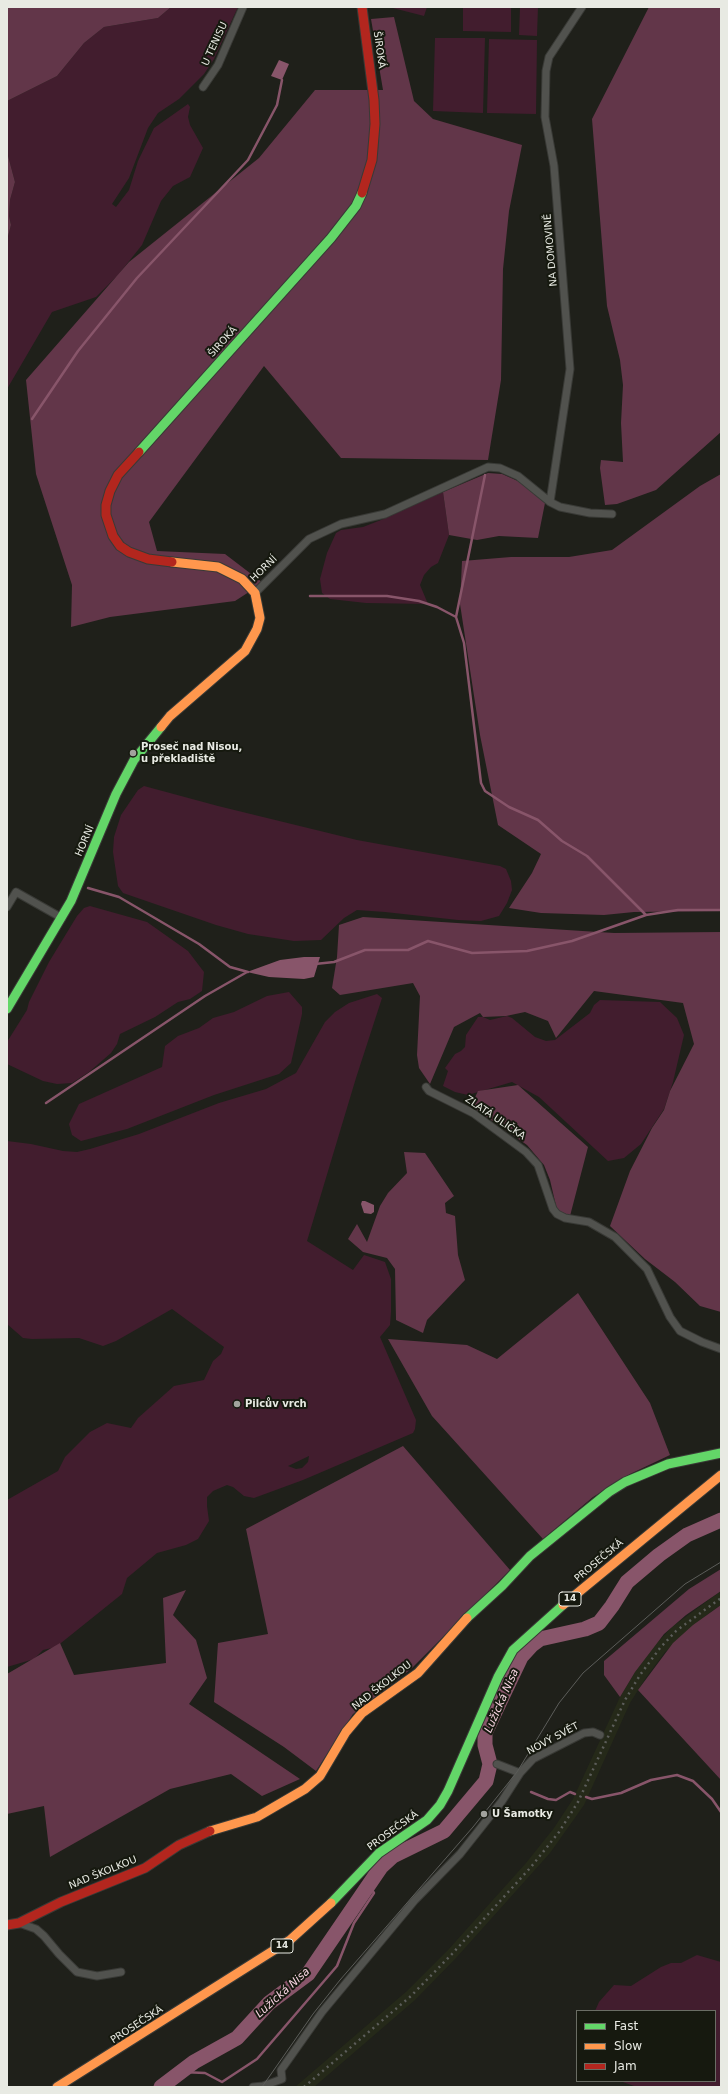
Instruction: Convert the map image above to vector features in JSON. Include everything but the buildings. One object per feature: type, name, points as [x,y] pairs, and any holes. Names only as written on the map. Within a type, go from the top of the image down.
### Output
[{"type":"street","name":"U TENISU","points":[[203,87],[218,65],[243,7]]},
{"type":"street","name":"ŠIROKÁ","points":[[255,593],[242,579],[218,567],[148,559],[129,552],[120,546],[113,536],[106,515],[106,505],[110,491],[118,474],[331,238],[356,206],[366,183],[372,160],[375,124],[374,100],[362,7]]},
{"type":"street","name":"NA DOMOVINĚ","points":[[550,502],[570,369],[554,166],[546,117],[546,71],[549,57],[582,7]]},
{"type":"street","name":"HORNÍ","points":[[7,1009],[62,918],[116,794],[134,760],[170,716],[235,662],[253,640],[260,618],[255,593],[309,539],[341,524],[384,514],[488,467],[500,468],[518,476],[550,502],[571,511],[612,514]]},
{"type":"street","points":[[7,907],[16,892],[62,918]]},
{"type":"street","name":"ZLATÁ ULIČKA","points":[[426,1087],[429,1091],[473,1113],[526,1152],[538,1165],[553,1210],[565,1218],[589,1222],[616,1237],[647,1269],[670,1316],[680,1331],[702,1342],[721,1349]]},
{"type":"street","name":"NAD ŠKOLKOU","points":[[7,1925],[19,1923],[61,1902],[145,1868],[180,1845],[206,1832],[257,1817],[305,1789],[320,1776],[346,1732],[362,1713],[418,1674],[459,1625],[502,1586],[530,1556],[609,1492],[625,1482],[668,1464],[721,1453]]},
{"type":"street","name":"PROSEČSKÁ","points":[[57,2087],[290,1940],[316,1918],[379,1853],[427,1820],[440,1805],[448,1791],[498,1678],[513,1650],[526,1637],[721,1475]]},
{"type":"street","name":"NOVÝ SVĚT","points":[[520,1773],[533,1760],[584,1733],[593,1732],[600,1735]]},
{"type":"street","points":[[253,2087],[277,2082],[282,2079],[281,2070],[322,2012],[415,1900],[460,1854],[502,1801],[520,1773],[497,1764]]},
{"type":"street","points":[[19,1923],[36,1929],[77,1972],[97,1976],[121,1972]]},
{"type":"shaded area","points":[[7,7],[171,7],[158,18],[104,27],[84,43],[57,76],[7,101]]},
{"type":"shaded area","points":[[171,7],[238,7],[214,59],[204,74],[179,99],[158,113],[148,128],[129,178],[112,204],[116,207],[129,190],[138,161],[154,128],[188,104],[190,107],[188,117],[190,125],[203,148],[190,177],[173,186],[161,201],[142,245],[118,275],[96,297],[52,312],[7,389],[7,240],[11,225],[9,216],[10,200],[15,182],[7,152],[7,101],[57,76],[84,43],[104,27],[158,18]]},
{"type":"shaded area","points":[[389,7],[427,7],[424,16]]},
{"type":"shaded area","points":[[463,7],[511,7],[511,32],[463,31]]},
{"type":"shaded area","points":[[520,7],[538,7],[537,36],[519,35]]},
{"type":"shaded area","points":[[649,7],[721,7],[721,432],[656,490],[617,504],[605,505],[600,468],[601,460],[623,462],[621,423],[623,385],[620,360],[607,306],[592,119]]},
{"type":"shaded area","points":[[394,17],[414,101],[433,119],[522,145],[509,211],[503,269],[501,380],[488,460],[341,458],[264,366],[149,522],[157,551],[225,554],[263,583],[235,601],[110,617],[71,627],[72,585],[36,474],[26,380],[129,262],[259,158],[315,90],[383,90],[371,19]]},
{"type":"shaded area","points":[[435,38],[485,38],[483,113],[433,111]]},
{"type":"shaded area","points":[[489,39],[537,40],[536,114],[487,113]]},
{"type":"shaded area","points":[[279,60],[289,64],[282,80],[271,76]]},
{"type":"shaded area","points":[[7,152],[15,182],[10,200],[9,216],[11,225],[7,240]]},
{"type":"shaded area","points":[[488,473],[502,474],[520,482],[545,503],[538,538],[499,536],[477,540],[449,535],[443,492]]},
{"type":"shaded area","points":[[721,474],[721,911],[634,912],[604,915],[541,913],[509,908],[532,873],[541,854],[498,825],[480,735],[460,604],[462,561],[511,557],[569,557],[612,550],[700,486]]},
{"type":"shaded area","points":[[443,492],[449,535],[438,563],[431,567],[424,575],[420,585],[428,604],[366,603],[330,599],[322,593],[320,579],[327,553],[336,533],[341,530],[363,527]]},
{"type":"shaded area","points":[[144,786],[218,806],[357,840],[500,866],[506,869],[511,881],[512,890],[507,903],[499,916],[481,921],[357,910],[344,918],[321,940],[294,941],[248,934],[216,925],[123,893],[118,886],[113,852],[114,837],[121,815],[138,790]]},
{"type":"shaded area","points":[[90,906],[147,922],[188,951],[204,972],[202,991],[190,999],[178,1002],[155,1017],[120,1034],[117,1044],[111,1053],[89,1072],[72,1083],[57,1084],[43,1081],[7,1064],[7,1042],[27,1010],[29,1002],[49,962],[77,916],[84,908]]},
{"type":"shaded area","points":[[363,917],[614,933],[721,932],[721,1312],[700,1306],[675,1282],[645,1259],[610,1226],[630,1171],[652,1128],[664,1110],[670,1091],[694,1044],[683,1003],[594,991],[556,1038],[548,1021],[525,1012],[506,1016],[483,1017],[480,1013],[454,1027],[430,1084],[419,1068],[417,1055],[420,996],[413,983],[340,995],[332,988],[337,957],[339,925]]},
{"type":"shaded area","points":[[320,957],[314,977],[304,979],[269,977],[247,972],[280,960]]},
{"type":"shaded area","points":[[289,992],[302,1007],[302,1014],[291,1063],[279,1074],[214,1095],[127,1129],[81,1141],[72,1135],[69,1124],[79,1104],[162,1067],[165,1046],[178,1036],[199,1028],[213,1018],[234,1012],[267,996]]},
{"type":"shaded area","points":[[377,994],[382,998],[356,1078],[307,1241],[353,1270],[364,1255],[385,1262],[391,1279],[391,1312],[390,1325],[380,1337],[416,1420],[413,1433],[303,1480],[254,1498],[244,1496],[233,1487],[227,1485],[213,1491],[207,1497],[209,1521],[198,1539],[186,1545],[157,1553],[127,1578],[122,1594],[56,1647],[43,1650],[34,1659],[7,1667],[7,1500],[58,1471],[65,1457],[90,1432],[107,1423],[131,1428],[138,1418],[174,1386],[204,1380],[213,1361],[221,1354],[224,1347],[172,1309],[116,1341],[103,1346],[79,1338],[23,1338],[7,1324],[7,1141],[77,1152],[139,1134],[219,1103],[266,1089],[296,1073],[325,1022],[335,1012],[349,1003]],"holes":[[[309,1456],[308,1462],[302,1468],[296,1469],[288,1466]]]},
{"type":"shaded area","points":[[600,1000],[660,1002],[677,1018],[684,1035],[673,1082],[664,1109],[641,1144],[624,1158],[608,1161],[539,1097],[512,1082],[468,1095],[455,1092],[443,1086],[448,1071],[445,1068],[455,1054],[465,1047],[466,1035],[478,1017],[483,1017],[490,1020],[507,1016],[512,1018],[535,1037],[546,1041],[555,1040],[590,1013],[594,1005]]},
{"type":"shaded area","points":[[518,1085],[588,1147],[570,1216],[557,1210],[550,1180],[544,1165],[527,1145],[471,1106],[478,1091]]},
{"type":"shaded area","points":[[404,1152],[425,1153],[454,1196],[445,1203],[446,1213],[455,1216],[458,1255],[465,1280],[427,1320],[423,1333],[396,1320],[395,1269],[387,1258],[363,1252],[348,1239],[357,1224],[367,1242],[380,1206],[388,1193],[407,1173]]},
{"type":"shaded area","points":[[362,1201],[374,1205],[374,1212],[371,1214],[364,1213],[361,1204]]},
{"type":"shaded area","points":[[578,1293],[650,1403],[670,1455],[630,1474],[593,1497],[543,1539],[432,1416],[388,1339],[467,1345],[497,1359]]},
{"type":"shaded area","points":[[403,1446],[510,1570],[411,1669],[353,1714],[316,1771],[284,1747],[214,1702],[218,1643],[268,1634],[246,1529]]},
{"type":"shaded area","points":[[721,1569],[721,1591],[686,1615],[664,1634],[635,1672],[620,1697],[604,1675],[604,1661],[689,1589]]},
{"type":"shaded area","points":[[186,1590],[173,1615],[196,1640],[207,1678],[189,1704],[300,1779],[262,1796],[231,1774],[170,1789],[50,1857],[44,1806],[7,1814],[7,1674],[60,1643],[74,1675],[166,1663],[163,1598]]},
{"type":"shaded area","points":[[721,1591],[721,1605],[708,1614],[665,1652],[645,1679],[630,1703],[584,1805],[550,1853],[456,1958],[415,2000],[314,2087],[295,2087],[407,1991],[448,1950],[526,1863],[554,1828],[573,1799],[620,1697],[635,1672],[656,1644],[672,1627]]},
{"type":"shaded area","points":[[721,1605],[721,1780],[638,1690],[673,1643],[693,1625]]},
{"type":"shaded area","points":[[697,1955],[721,1962],[721,2087],[637,2087],[623,2082],[716,2082],[716,2010],[595,2010],[599,2002],[614,1985],[631,1986],[661,1967],[671,1963],[681,1963]]},
{"type":"waterway","points":[[32,419],[78,351],[137,278],[248,160],[277,105],[282,80]]},
{"type":"waterway","points":[[456,617],[485,475]]},
{"type":"waterway","points":[[310,596],[387,596],[419,601],[437,607],[456,617],[464,643],[481,783],[485,791],[509,807],[538,820],[562,841],[587,856],[646,915]]},
{"type":"waterway","points":[[88,888],[119,897],[199,944],[230,967],[248,972]]},
{"type":"waterway","points":[[315,964],[334,962],[365,950],[408,950],[428,941],[472,953],[527,951],[572,941],[646,915],[678,910],[721,910]]},
{"type":"waterway","points":[[46,1103],[205,996],[247,972]]},
{"type":"waterway","name":"Lužická Nisa","points":[[161,2087],[194,2062],[237,2038],[269,2003],[308,1974],[381,1867],[393,1856],[444,1831],[486,1781],[490,1764],[485,1745],[485,1733],[521,1657],[532,1645],[540,1639],[585,1629],[599,1623],[627,1582],[659,1555],[687,1535],[721,1520]]},
{"type":"waterway","points":[[586,1797],[592,1799],[621,1793],[651,1780],[677,1775],[693,1781],[712,1799],[721,1812]]},
{"type":"waterway","points":[[531,1792],[548,1799],[556,1800],[570,1792],[575,1794]]},
{"type":"waterway","points":[[182,2072],[205,2073],[222,2082],[257,2059],[337,1966],[354,1923],[374,1893],[369,1885]]},
{"type":"tram line","points":[[262,2087],[313,2014],[340,1980],[473,1827],[517,1772],[559,1703],[583,1673],[685,1584],[721,1562]]},
{"type":"railway","points":[[304,2087],[411,1996],[452,1954],[531,1867],[559,1832],[578,1802],[625,1700],[640,1675],[660,1648],[676,1631],[721,1598]]},
{"type":"traffic: fast","points":[[139,452],[331,238],[356,206],[362,193]]},
{"type":"traffic: fast","points":[[7,1009],[71,901],[116,794],[134,760],[161,727]]},
{"type":"traffic: fast","points":[[467,1618],[502,1586],[530,1556],[609,1492],[625,1482],[668,1464],[721,1453]]},
{"type":"traffic: fast","points":[[331,1903],[379,1853],[427,1820],[440,1805],[448,1791],[498,1677],[513,1650],[563,1605]]},
{"type":"traffic: slow","points":[[161,727],[170,716],[245,651],[257,629],[260,618],[255,593],[242,579],[218,567],[172,562]]},
{"type":"traffic: slow","points":[[563,1605],[721,1475]]},
{"type":"traffic: slow","points":[[210,1831],[257,1817],[305,1789],[320,1776],[346,1732],[362,1713],[418,1673],[467,1618]]},
{"type":"traffic: slow","points":[[57,2087],[290,1940],[331,1903]]},
{"type":"traffic: jam","points":[[362,7],[374,100],[375,124],[372,160],[362,193]]},
{"type":"traffic: jam","points":[[139,452],[118,475],[110,491],[106,505],[106,515],[113,536],[120,546],[129,552],[148,559],[172,562]]},
{"type":"traffic: jam","points":[[7,1925],[19,1923],[61,1902],[145,1868],[179,1845],[210,1831]]},
{"type":"place","name":"Proseč nad Nisou, u překladiště","points":[[133,753]]},
{"type":"place","name":"Pilcův vrch","points":[[237,1404]]},
{"type":"place","name":"U Šamotky","points":[[484,1814]]}]
